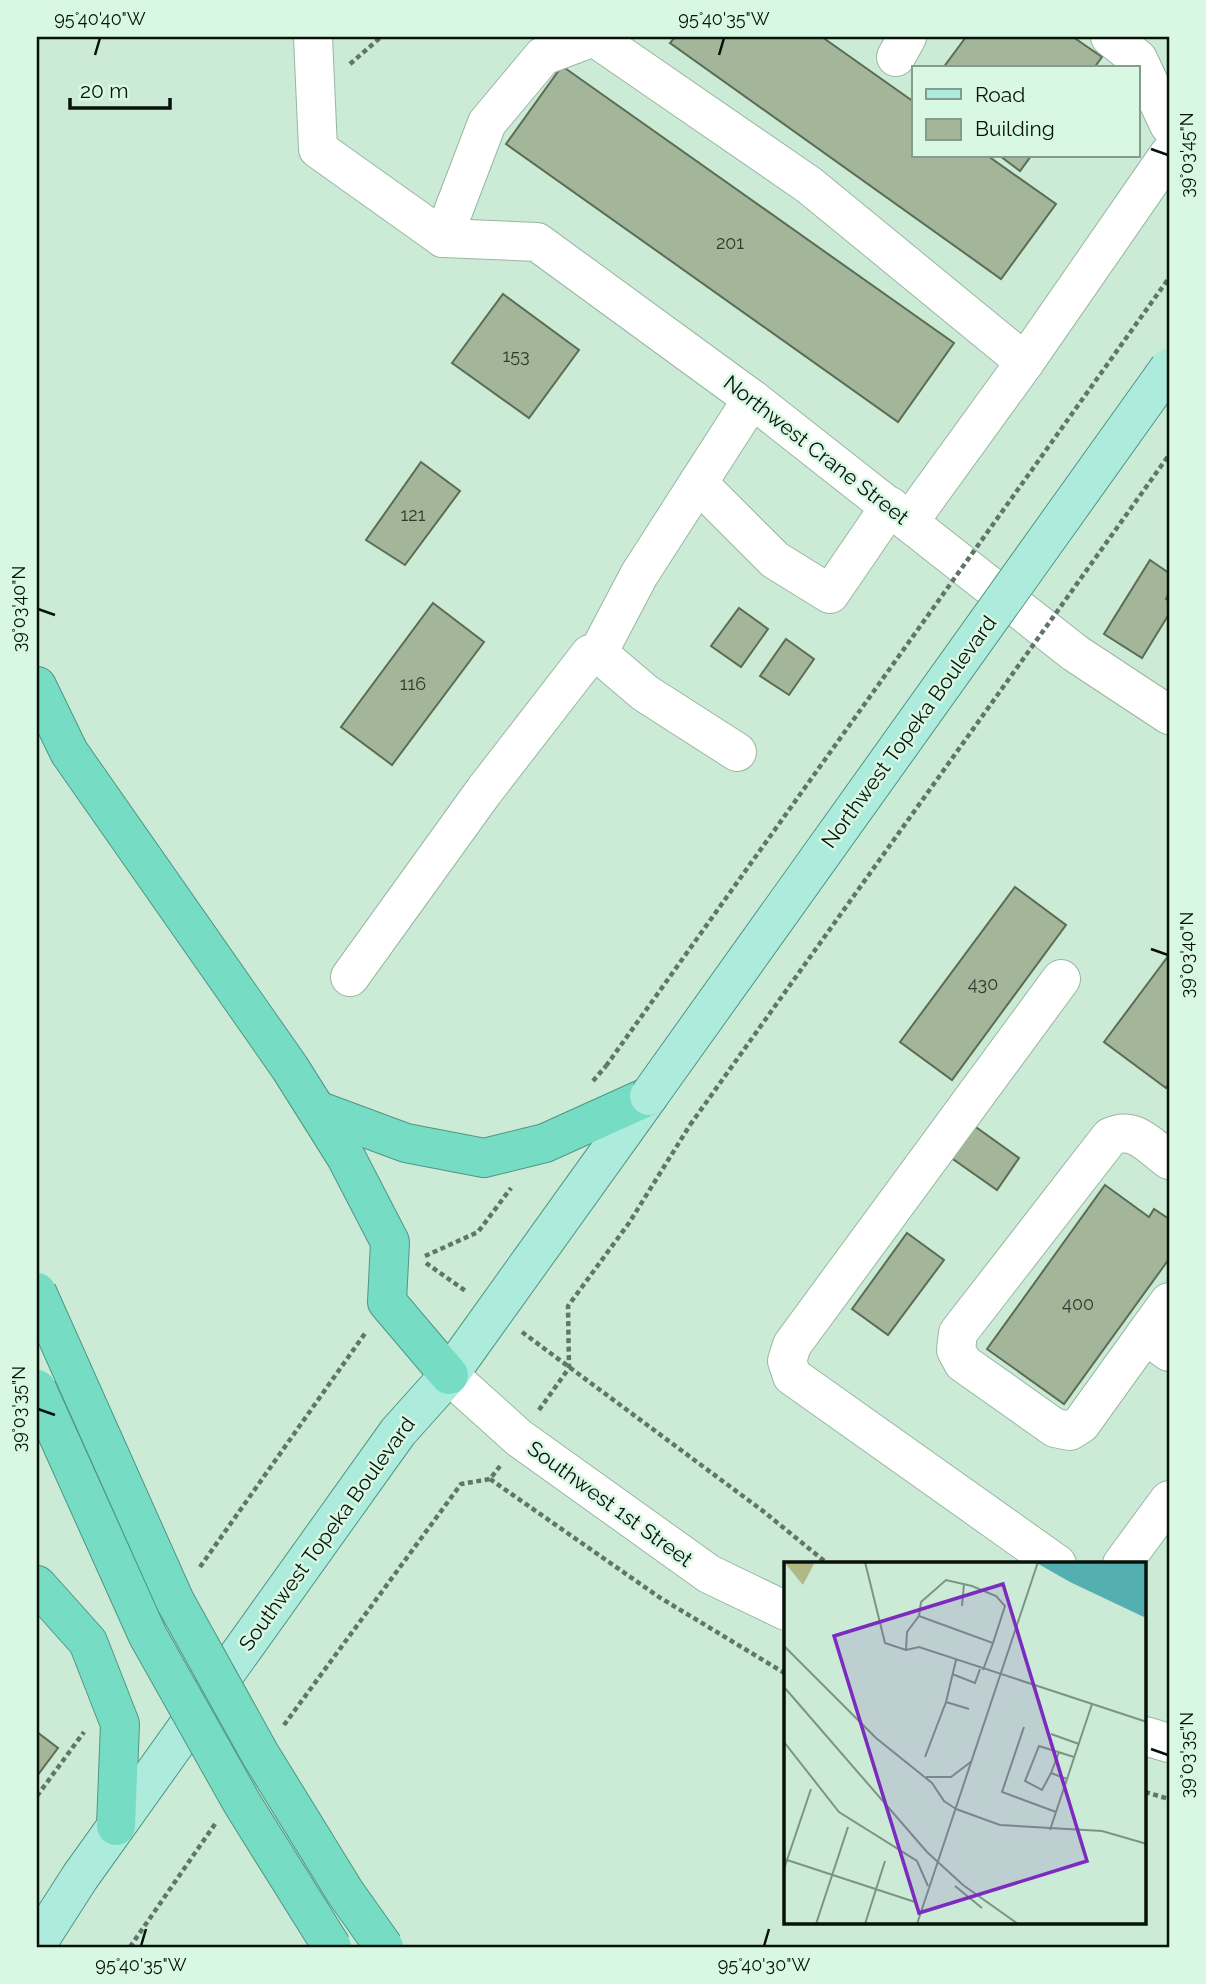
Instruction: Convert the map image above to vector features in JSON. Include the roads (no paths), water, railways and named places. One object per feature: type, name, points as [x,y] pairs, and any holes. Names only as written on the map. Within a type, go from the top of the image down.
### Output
[{"type":"highway","points":[[37,686],[69,752],[282,1056],[346,1157],[390,1242],[387,1302],[449,1375]]},
{"type":"highway","points":[[317,1110],[406,1143],[484,1158],[545,1143],[649,1096]]},
{"type":"highway","points":[[37,1292],[175,1601],[260,1754],[345,1892],[384,1947]]},
{"type":"highway","points":[[37,1389],[148,1636],[242,1803],[332,1947]]},
{"type":"highway","points":[[37,1585],[88,1642],[120,1724],[116,1826]]},
{"type":"main road","name":"Northwest Topeka Boulevard","points":[[649,1096],[1169,368]]},
{"type":"main road","name":"Southwest Topeka Boulevard","points":[[37,1944],[80,1877],[398,1432],[449,1375],[649,1096]]},
{"type":"street","points":[[313,37],[318,149],[443,239],[487,123],[543,56],[594,37],[809,185],[1025,362]]},
{"type":"street","points":[[1110,37],[1138,59],[1169,125]]},
{"type":"street","points":[[698,483],[775,560],[830,594],[900,514],[1025,362],[1169,154]]},
{"type":"street","name":"Northwest Crane Street","points":[[443,239],[537,242],[751,400],[1075,653],[1169,715]]},
{"type":"street","points":[[598,653],[639,575],[751,400]]},
{"type":"street","points":[[350,977],[484,791],[590,654],[598,653],[645,693],[737,752]]},
{"type":"street","points":[[1053,1562],[792,1376],[787,1361],[792,1345],[1061,979]]},
{"type":"street","points":[[1169,1160],[1135,1135],[1121,1132],[1110,1138],[958,1333],[956,1350],[963,1363],[1055,1428],[1070,1431],[1082,1424],[1157,1343],[1169,1302]]},
{"type":"street","name":"Southwest 1st Street","points":[[449,1375],[519,1438],[709,1574],[784,1610]]},
{"type":"street","points":[[1123,1562],[1169,1500]]},
{"type":"street","points":[[1146,1736],[1169,1743]]}]
